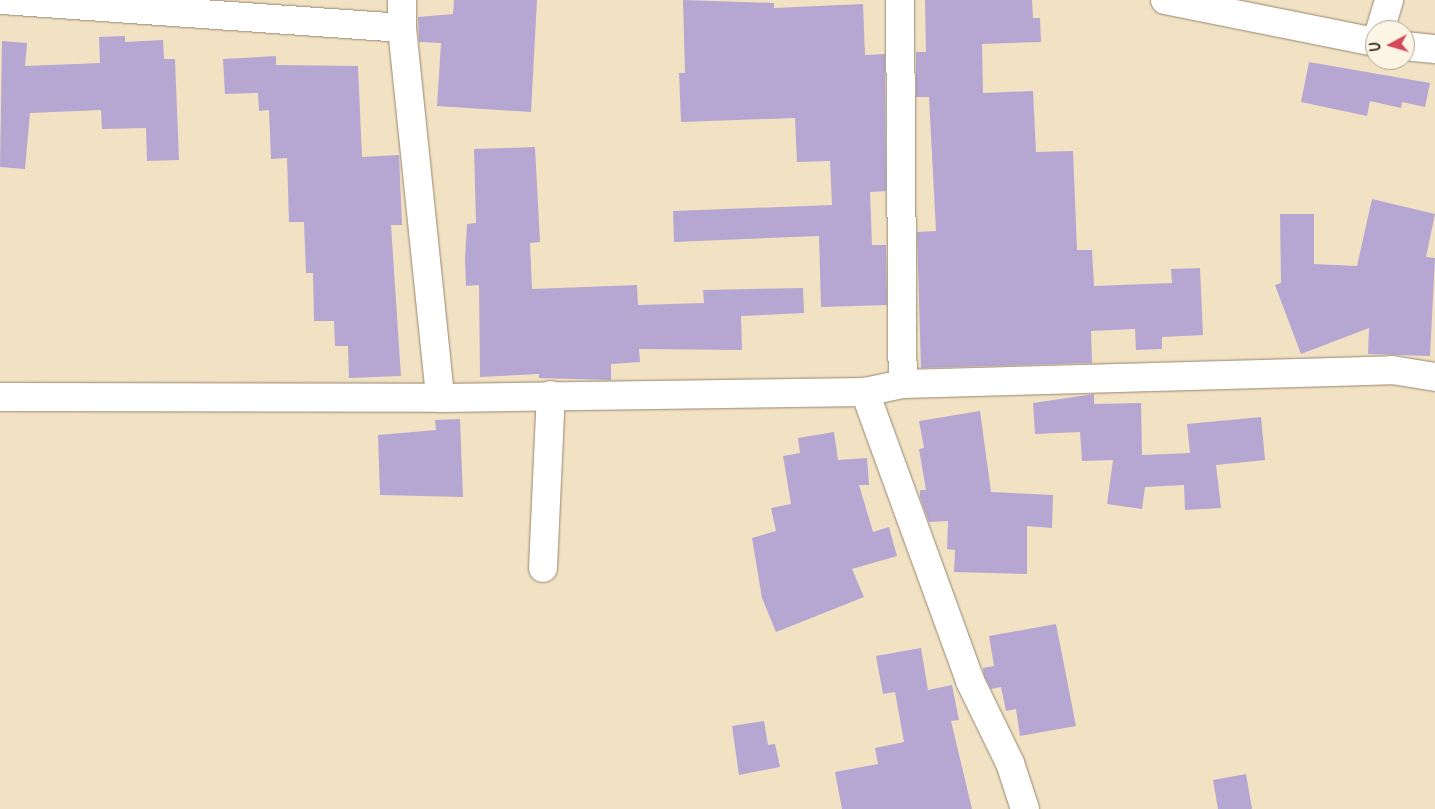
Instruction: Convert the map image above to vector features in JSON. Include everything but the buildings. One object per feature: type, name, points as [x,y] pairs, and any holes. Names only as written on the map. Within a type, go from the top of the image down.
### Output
[{"type":"street","points":[[1,0],[402,28]]},
{"type":"street","points":[[402,0],[402,28],[440,398]]},
{"type":"street","points":[[900,0],[903,384]]},
{"type":"street","points":[[1165,0],[1218,5],[1365,40]]},
{"type":"street","points":[[1383,20],[1389,0]]},
{"type":"street","points":[[1415,47],[1435,50]]},
{"type":"street","points":[[0,397],[440,398],[866,392],[903,384],[1261,376],[1392,370],[1435,377]]},
{"type":"street","points":[[866,392],[935,581],[945,614],[1025,809]]},
{"type":"street","points":[[543,568],[551,395]]}]
